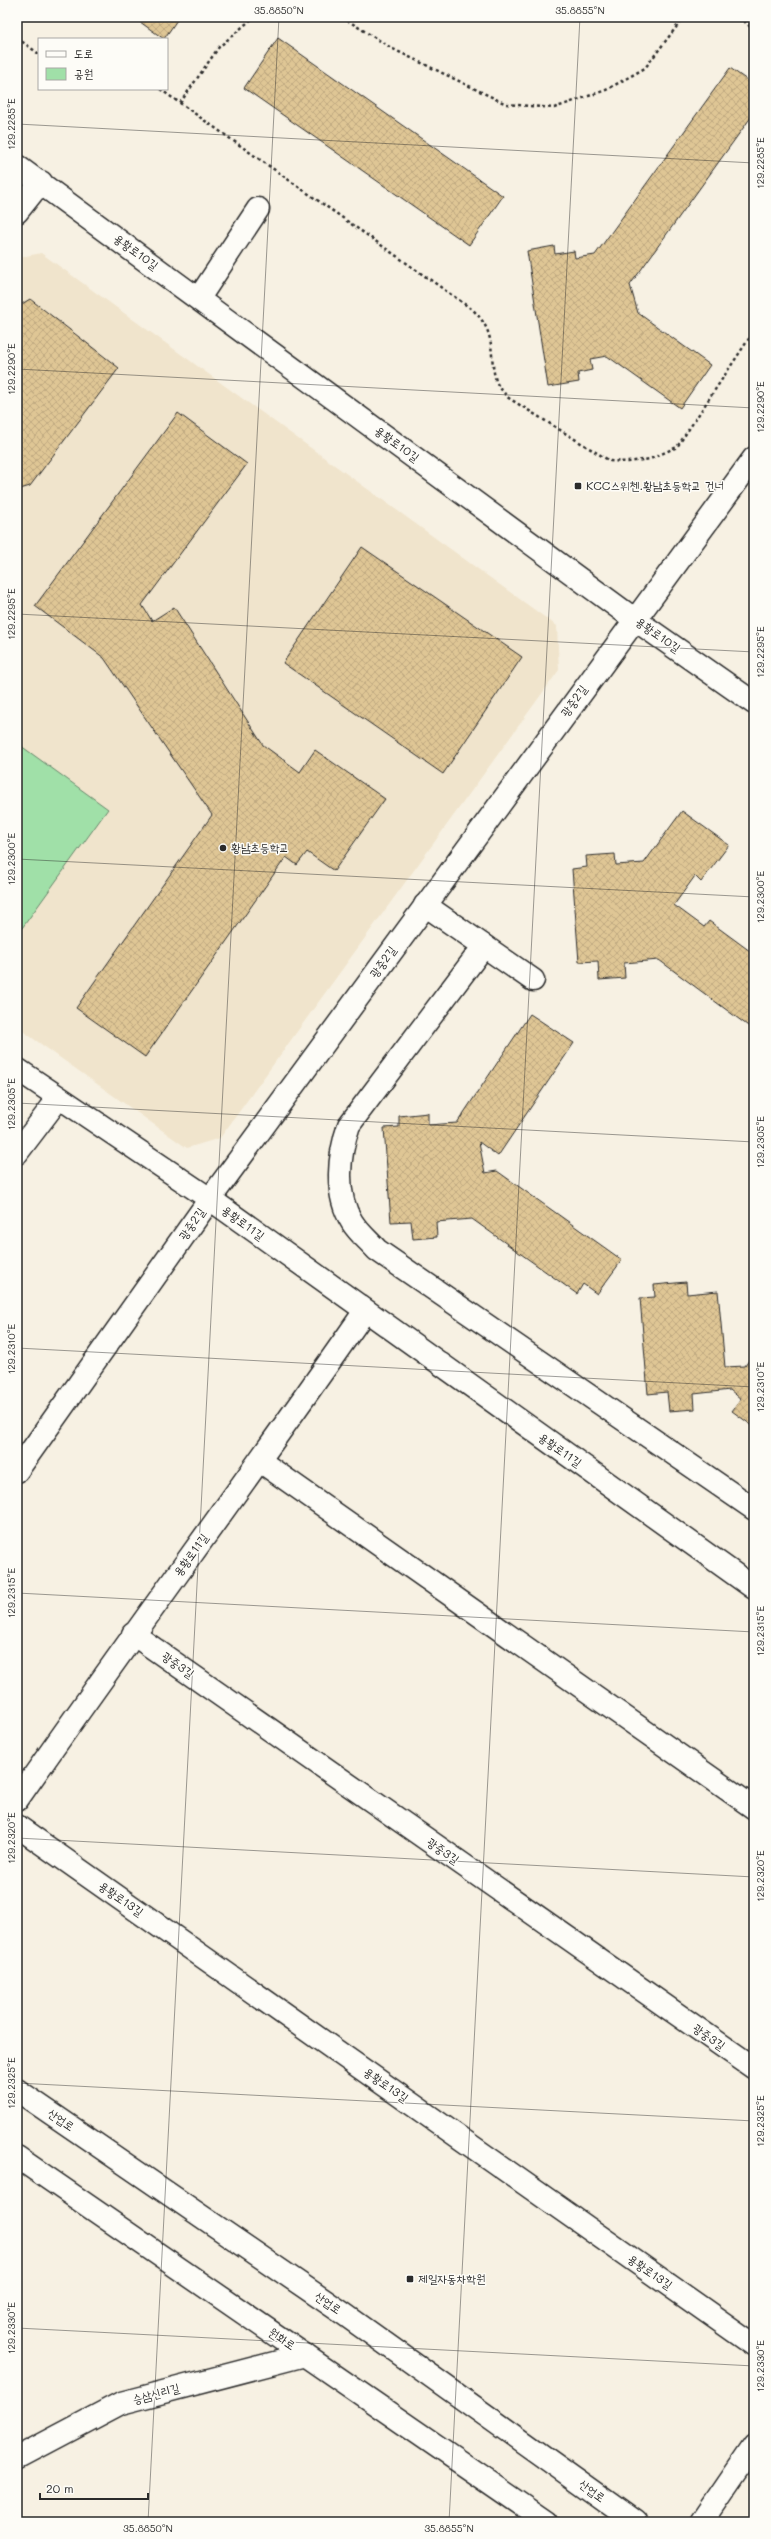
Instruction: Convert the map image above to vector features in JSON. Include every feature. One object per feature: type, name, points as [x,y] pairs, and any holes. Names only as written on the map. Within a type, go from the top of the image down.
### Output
[{"type":"street","name":"용황로10길","points":[[17,166],[199,298],[634,619],[754,703]]},
{"type":"street","points":[[17,212],[41,182]]},
{"type":"street","points":[[199,298],[258,209]]},
{"type":"street","name":"광중2길","points":[[17,1471],[210,1199],[634,619],[754,458]]},
{"type":"street","points":[[425,905],[533,980]]},
{"type":"street","points":[[484,946],[349,1125],[342,1146],[340,1171],[342,1194],[352,1222],[377,1250],[754,1510]]},
{"type":"street","name":"용황로11길","points":[[17,1070],[58,1099],[210,1199],[754,1588]]},
{"type":"street","points":[[17,1153],[58,1099]]},
{"type":"street","name":"용황로11길","points":[[17,1800],[133,1634],[260,1461],[366,1311]]},
{"type":"street","points":[[260,1461],[754,1808]]},
{"type":"street","name":"광중3길","points":[[133,1634],[754,2068]]},
{"type":"street","name":"용황로13길","points":[[17,1826],[754,2345]]},
{"type":"street","name":"산업로","points":[[17,2090],[344,2314],[635,2522]]},
{"type":"street","name":"원화로","points":[[17,2157],[547,2522]]},
{"type":"street","name":"승삼신리길","points":[[17,2458],[121,2404],[305,2355]]},
{"type":"street","points":[[702,2522],[754,2446]]},
{"type":"path","points":[[180,103],[219,47],[254,17]]},
{"type":"path","points":[[342,17],[392,49],[506,104],[554,108],[606,90],[645,68],[684,17]]},
{"type":"path","points":[[740,17],[754,30]]},
{"type":"path","points":[[17,38],[38,53]]},
{"type":"path","points":[[161,90],[473,310],[485,322],[493,352],[497,382],[507,397],[610,461],[628,462],[650,459],[677,447],[754,331]]},
{"type":"shaded area","name":"황남초등학교","points":[[41,253],[557,626],[559,670],[220,1138],[187,1148],[17,1027],[17,258]]},
{"type":"green space","points":[[17,743],[108,809],[17,935]]},
{"type":"building","points":[[133,17],[179,17],[165,38]]},
{"type":"building","points":[[278,38],[503,196],[469,245],[244,88]]},
{"type":"building","points":[[730,68],[754,85],[754,113],[630,285],[638,313],[710,365],[680,408],[607,356],[590,359],[592,370],[578,373],[579,382],[548,387],[527,251],[554,246],[555,254],[574,251],[575,258],[595,255]]},
{"type":"building","points":[[30,299],[119,368],[30,486],[17,490],[17,307]]},
{"type":"building","points":[[178,413],[247,464],[142,605],[152,621],[174,607],[263,745],[300,772],[315,750],[385,799],[334,871],[307,852],[297,865],[286,857],[145,1057],[76,1008],[212,815],[104,658],[35,606]]},
{"type":"building","points":[[362,547],[522,657],[443,774],[283,663]]},
{"type":"building","points":[[682,811],[729,845],[701,882],[695,876],[674,905],[704,927],[709,921],[754,954],[754,1023],[751,1028],[659,960],[624,963],[625,978],[599,980],[598,961],[579,962],[572,869],[587,867],[586,856],[615,854],[616,865],[644,863]]},
{"type":"building","points":[[530,1014],[574,1043],[498,1156],[479,1142],[485,1173],[497,1171],[622,1260],[597,1294],[583,1284],[577,1294],[472,1219],[436,1222],[437,1237],[413,1239],[411,1221],[391,1222],[384,1128],[399,1127],[399,1116],[428,1113],[428,1125],[457,1123]]},
{"type":"building","points":[[686,1282],[687,1294],[718,1291],[725,1367],[745,1366],[754,1353],[754,1427],[732,1411],[741,1399],[730,1390],[694,1394],[695,1409],[669,1411],[667,1392],[648,1394],[640,1298],[655,1297],[654,1285]]},
{"type":"place","name":"KCC스위첸.황남초등학교 건너","points":[[578,486]]},
{"type":"place","name":"황남초등학교","points":[[223,848]]},
{"type":"place","name":"제일자동차학원","points":[[410,2279]]}]
